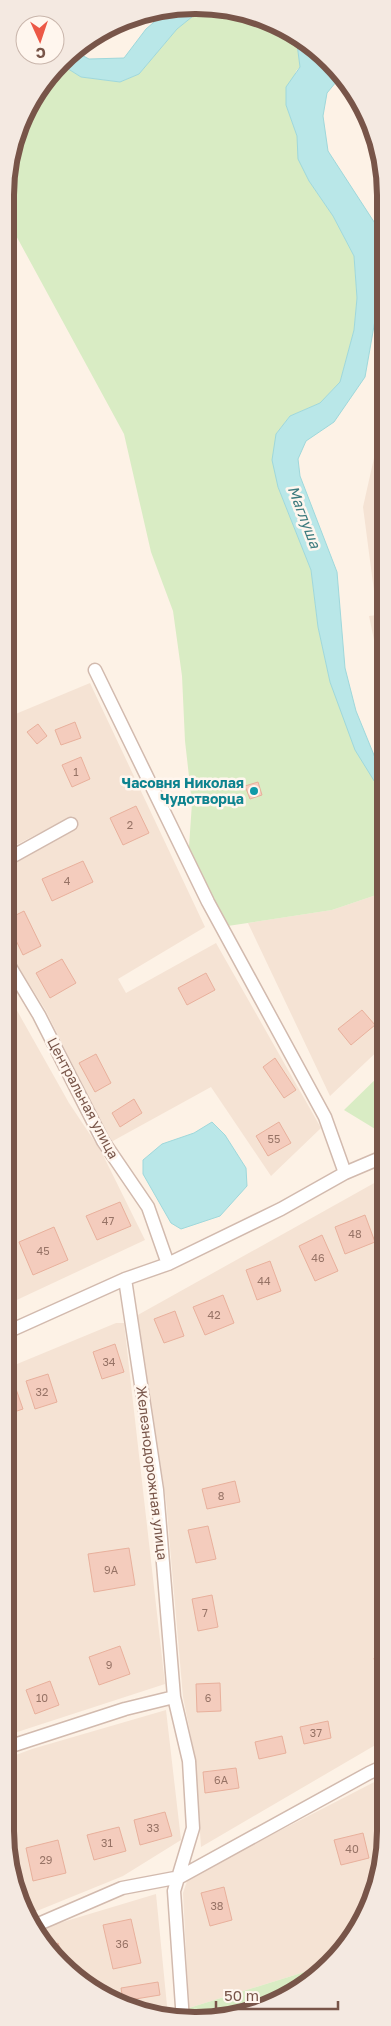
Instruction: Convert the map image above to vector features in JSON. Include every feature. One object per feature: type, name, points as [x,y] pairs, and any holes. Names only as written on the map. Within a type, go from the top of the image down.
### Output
[{"type":"street","points":[[95,670],[220,927],[325,1117],[328,1131],[345,1173]]},
{"type":"street","points":[[14,856],[71,824]]},
{"type":"street","name":"Центральная улица","points":[[14,973],[40,1015],[103,1141],[148,1206],[168,1264]]},
{"type":"street","points":[[14,1329],[125,1279],[168,1264],[281,1209],[345,1173],[377,1159]]},
{"type":"street","name":"Железнодорожная улица","points":[[125,1279],[157,1490],[174,1698],[189,1761],[194,1828],[174,1891],[182,2012]]},
{"type":"street","points":[[14,1745],[125,1709],[174,1698]]},
{"type":"street","points":[[40,1924],[122,1888],[180,1877],[377,1769]]},
{"type":"shaded area","points":[[377,445],[377,590],[374,591],[363,507]]},
{"type":"shaded area","points":[[377,615],[377,654],[369,616]]},
{"type":"shaded area","points":[[90,683],[205,927],[118,979],[126,993],[216,943],[321,1128],[271,1176],[211,1087],[111,1142],[46,1011],[14,960],[14,862],[77,826],[73,816],[14,846],[14,715]]},
{"type":"shaded area","points":[[377,895],[377,1052],[330,1096],[248,923],[332,910]]},
{"type":"shaded area","points":[[14,1005],[69,1103],[101,1151],[145,1240],[14,1301]]},
{"type":"shaded area","points":[[377,1181],[377,1744],[201,1847],[195,1757],[183,1697],[166,1500],[136,1316]]},
{"type":"shaded area","points":[[116,1323],[124,1323],[165,1684],[14,1733],[14,1365]]},
{"type":"shaded area","points":[[166,1710],[181,1840],[123,1876],[33,1913],[20,1878],[14,1842],[14,1756]]},
{"type":"shaded area","points":[[377,1781],[377,1842],[374,1866],[368,1889],[359,1911],[347,1931],[324,1959],[312,1970],[189,2008],[183,1893],[188,1878]]},
{"type":"shaded area","points":[[156,1894],[167,2010],[137,2003],[115,1994],[85,1975],[67,1959],[44,1931],[56,1924]]},
{"type":"green space","points":[[196,14],[219,15],[254,23],[276,32],[297,45],[300,67],[296,71],[286,105],[297,136],[299,159],[309,181],[333,216],[354,256],[357,298],[354,330],[340,382],[320,403],[290,416],[276,434],[278,487],[311,570],[318,627],[330,682],[377,783],[377,895],[332,910],[221,927],[188,861],[192,803],[185,741],[182,676],[173,611],[151,552],[124,434],[14,232],[14,184],[20,148],[32,115],[51,85],[66,68],[81,77],[120,82],[139,74],[177,29]]},
{"type":"green space","points":[[377,1078],[377,1130],[344,1110]]},
{"type":"green space","points":[[312,1970],[276,1994],[254,2003],[231,2009],[207,2012],[189,2012],[189,2008]]},
{"type":"water","points":[[196,14],[177,29],[139,74],[120,82],[81,77],[66,68],[81,55],[89,59],[124,58],[146,29],[160,17]]},
{"type":"water","name":"Маглуша","points":[[297,45],[324,67],[337,81],[327,93],[323,116],[328,151],[377,226],[377,309],[365,377],[334,422],[306,441],[298,459],[300,476],[337,572],[345,668],[356,711],[377,761],[377,786],[355,750],[330,682],[318,627],[311,570],[278,487],[272,460],[276,434],[290,416],[320,403],[340,382],[354,330],[357,298],[354,256],[333,216],[309,181],[298,159],[297,136],[286,105],[286,87],[300,67]]},
{"type":"water","points":[[212,1122],[225,1135],[246,1168],[247,1186],[220,1216],[181,1229],[171,1223],[143,1174],[143,1160],[162,1144],[194,1133]]},
{"type":"building","points":[[75,722],[81,738],[61,745],[55,730]]},
{"type":"building","points":[[38,724],[47,736],[37,744],[27,732]]},
{"type":"building","points":[[81,757],[90,779],[72,787],[62,765]]},
{"type":"building","name":"Часовня Николая Чудотворца","points":[[258,782],[262,795],[250,799],[245,786]]},
{"type":"building","points":[[136,806],[149,833],[123,845],[110,818]]},
{"type":"building","points":[[83,861],[93,882],[52,901],[42,879]]},
{"type":"building","points":[[24,911],[41,946],[23,955],[14,936],[14,916]]},
{"type":"building","points":[[62,959],[76,983],[50,998],[36,973]]},
{"type":"building","points":[[206,973],[215,990],[187,1005],[178,988]]},
{"type":"building","points":[[362,1010],[375,1025],[351,1045],[338,1029]]},
{"type":"building","points":[[96,1054],[111,1083],[95,1092],[79,1063]]},
{"type":"building","points":[[275,1058],[296,1090],[284,1098],[263,1067]]},
{"type":"building","points":[[134,1099],[142,1113],[120,1127],[112,1113]]},
{"type":"building","points":[[279,1122],[291,1143],[268,1156],[256,1136]]},
{"type":"building","points":[[120,1202],[131,1226],[97,1240],[86,1216]]},
{"type":"building","points":[[365,1215],[375,1242],[345,1254],[335,1227]]},
{"type":"building","points":[[54,1227],[68,1260],[33,1275],[19,1242]]},
{"type":"building","points":[[322,1235],[338,1271],[315,1281],[299,1246]]},
{"type":"building","points":[[270,1261],[281,1291],[257,1300],[246,1270]]},
{"type":"building","points":[[223,1295],[234,1323],[205,1335],[193,1307]]},
{"type":"building","points":[[175,1311],[184,1336],[164,1343],[154,1319]]},
{"type":"building","points":[[115,1344],[124,1372],[102,1379],[93,1352]]},
{"type":"building","points":[[48,1374],[57,1402],[35,1409],[26,1381]]},
{"type":"building","points":[[16,1389],[23,1409],[14,1412],[14,1390]]},
{"type":"building","points":[[235,1481],[240,1502],[207,1509],[202,1489]]},
{"type":"building","points":[[208,1526],[216,1559],[196,1563],[188,1530]]},
{"type":"building","points":[[129,1548],[135,1585],[94,1592],[88,1554]]},
{"type":"building","points":[[212,1595],[218,1627],[198,1631],[192,1599]]},
{"type":"building","points":[[120,1646],[130,1674],[99,1685],[89,1657]]},
{"type":"building","points":[[377,1657],[377,1671],[374,1658]]},
{"type":"building","points":[[50,1681],[59,1705],[35,1714],[26,1690]]},
{"type":"building","points":[[220,1683],[221,1711],[197,1712],[196,1684]]},
{"type":"building","points":[[328,1721],[331,1738],[304,1744],[300,1727]]},
{"type":"building","points":[[282,1736],[286,1753],[259,1759],[255,1742]]},
{"type":"building","points":[[236,1768],[239,1788],[205,1793],[203,1772]]},
{"type":"building","points":[[165,1812],[172,1836],[140,1845],[134,1820]]},
{"type":"building","points":[[119,1827],[126,1851],[94,1860],[87,1835]]},
{"type":"building","points":[[363,1833],[369,1858],[341,1865],[334,1840]]},
{"type":"building","points":[[58,1840],[66,1873],[33,1881],[26,1848]]},
{"type":"building","points":[[224,1887],[232,1920],[210,1926],[201,1893]]},
{"type":"building","points":[[131,1919],[141,1963],[113,1969],[103,1925]]},
{"type":"building","points":[[58,1943],[62,1953],[59,1950],[54,1945]]},
{"type":"building","points":[[158,1982],[160,1995],[130,2000],[122,1997],[121,1988]]},
{"type":"place","name":"Часовня Николая Чудотворца","points":[[254,791]]}]
